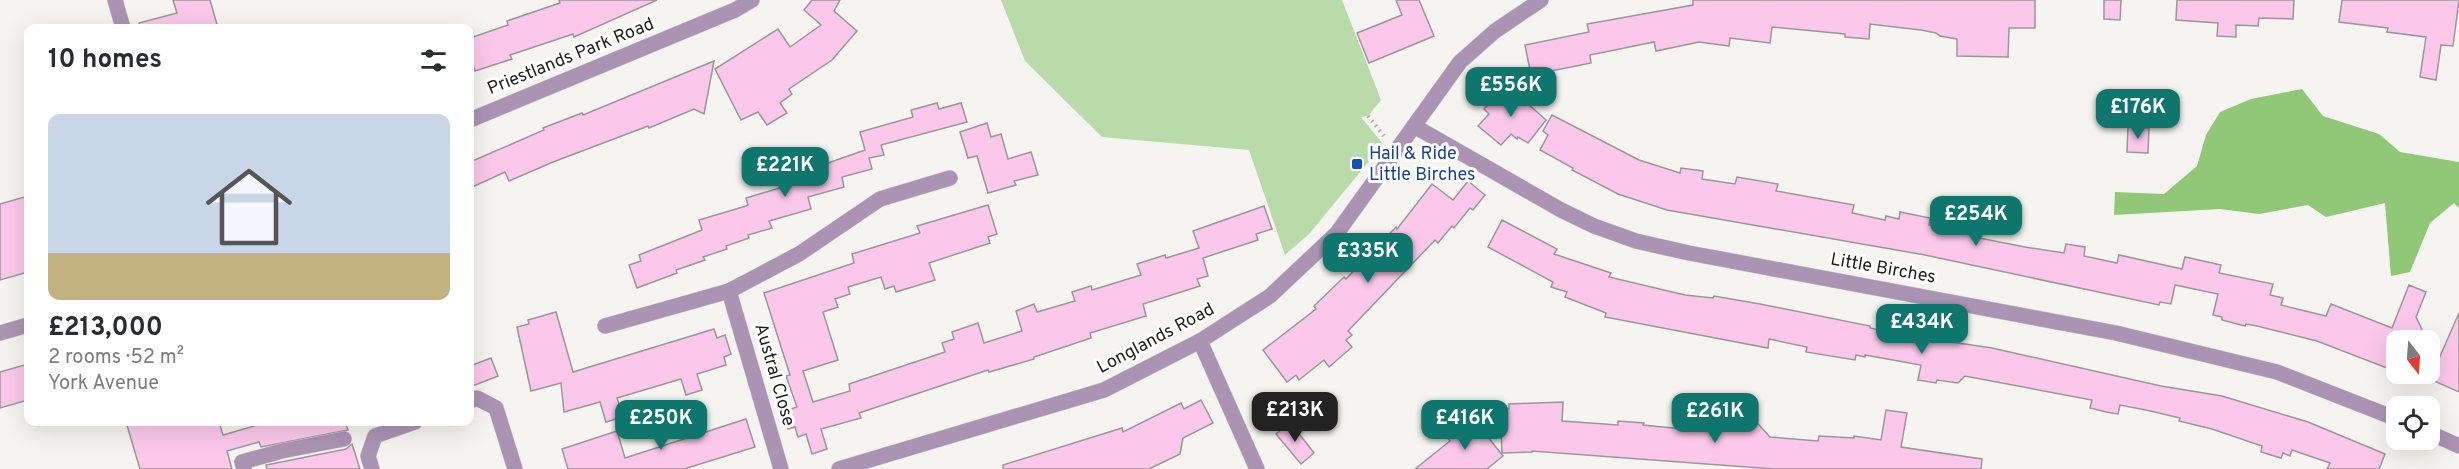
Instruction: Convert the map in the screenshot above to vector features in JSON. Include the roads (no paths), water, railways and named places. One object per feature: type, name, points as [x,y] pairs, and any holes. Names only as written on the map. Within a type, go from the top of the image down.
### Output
[{"type":"street","points":[[115,0],[122,24]]},
{"type":"street","name":"Priestlands Park Road","points":[[474,118],[735,10],[752,0]]},
{"type":"street","name":"Longlands Road","points":[[839,469],[1104,390],[1200,341],[1270,296],[1336,233],[1460,62],[1495,31],[1541,0]]},
{"type":"street","name":"Little Birches","points":[[1414,126],[1561,210],[1636,241],[1700,255],[2092,327],[2277,372],[2386,415]]},
{"type":"street","points":[[605,326],[729,291],[799,254],[880,199],[950,178]]},
{"type":"street","name":"Austral Close","points":[[729,291],[781,469]]},
{"type":"street","points":[[0,333],[24,326]]},
{"type":"street","points":[[1200,341],[1257,469]]},
{"type":"street","points":[[474,399],[477,398],[496,408],[515,469]]},
{"type":"street","points":[[372,469],[368,456],[375,436],[404,426]]},
{"type":"street","points":[[2440,438],[2459,446]]},
{"type":"street","points":[[244,469],[242,462],[282,451],[344,439]]},
{"type":"place","name":"Hail & Ride Little Birches","points":[[1357,164]]}]
